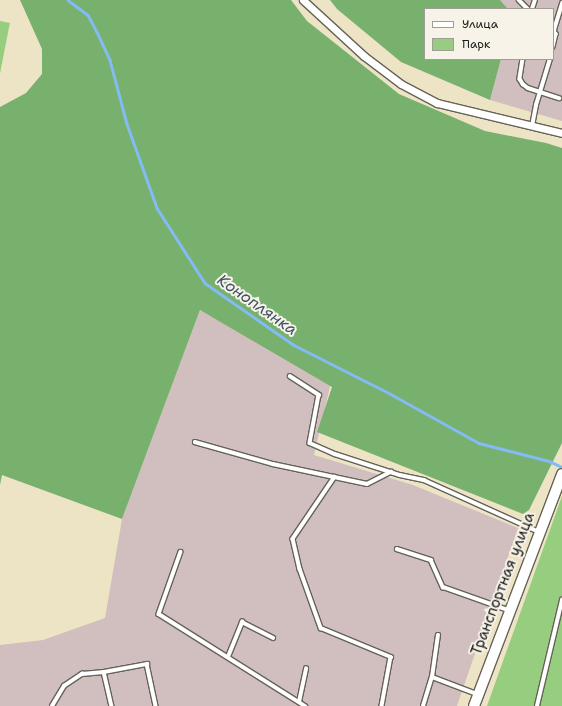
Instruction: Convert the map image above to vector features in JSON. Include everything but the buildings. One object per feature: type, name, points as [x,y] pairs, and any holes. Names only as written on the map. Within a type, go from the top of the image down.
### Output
[{"type":"main road","name":"Транспортная улица","points":[[474,706],[562,474]]},
{"type":"street","points":[[303,0],[364,56],[401,84],[437,103],[562,133]]},
{"type":"lane","points":[[519,0],[527,8]]},
{"type":"lane","points":[[554,27],[562,3]]},
{"type":"lane","points":[[554,31],[556,34],[554,43]]},
{"type":"lane","points":[[523,60],[520,78],[522,84],[559,98]]},
{"type":"lane","points":[[532,126],[550,60]]},
{"type":"lane","points":[[290,376],[319,395],[310,443],[335,454],[391,472],[424,480],[539,532]]},
{"type":"lane","points":[[195,442],[273,464],[367,484],[391,472]]},
{"type":"lane","points":[[336,477],[293,540],[300,569],[321,628],[391,657],[382,706]]},
{"type":"lane","points":[[397,549],[432,560],[443,587],[510,610]]},
{"type":"lane","points":[[181,552],[159,614],[305,706]]},
{"type":"lane","points":[[537,706],[562,600]]},
{"type":"lane","points":[[228,657],[242,622],[273,638]]},
{"type":"lane","points":[[423,706],[432,677],[438,634]]},
{"type":"lane","points":[[52,706],[64,686],[82,674],[104,672],[147,664],[156,706]]},
{"type":"lane","points":[[299,702],[306,669]]},
{"type":"lane","points":[[104,672],[112,706]]},
{"type":"lane","points":[[432,677],[478,694]]},
{"type":"shaded area","points":[[500,0],[562,0],[562,121],[490,100],[501,60],[554,60],[554,8],[507,8]]},
{"type":"shaded area","points":[[200,310],[331,382],[314,455],[413,485],[518,528],[457,706],[0,706],[0,645],[43,640],[105,618],[122,519]]},
{"type":"green space","points":[[20,0],[291,0],[307,21],[399,94],[485,131],[546,143],[562,148],[562,443],[529,510],[523,514],[317,432],[332,387],[200,310],[122,519],[2,475],[0,485],[0,107],[26,93],[42,74],[42,49]]},
{"type":"green space","points":[[330,0],[500,0],[507,8],[424,8],[424,60],[501,60],[490,100],[401,62],[337,9]]},
{"type":"green space","points":[[0,21],[10,23],[0,73]]},
{"type":"green space","points":[[562,496],[562,706],[487,706]]},
{"type":"waterway","name":"Коноплянка","points":[[68,0],[88,15],[97,32],[110,60],[127,124],[157,208],[205,283],[294,345],[389,393],[479,443],[549,461],[562,467]]}]
